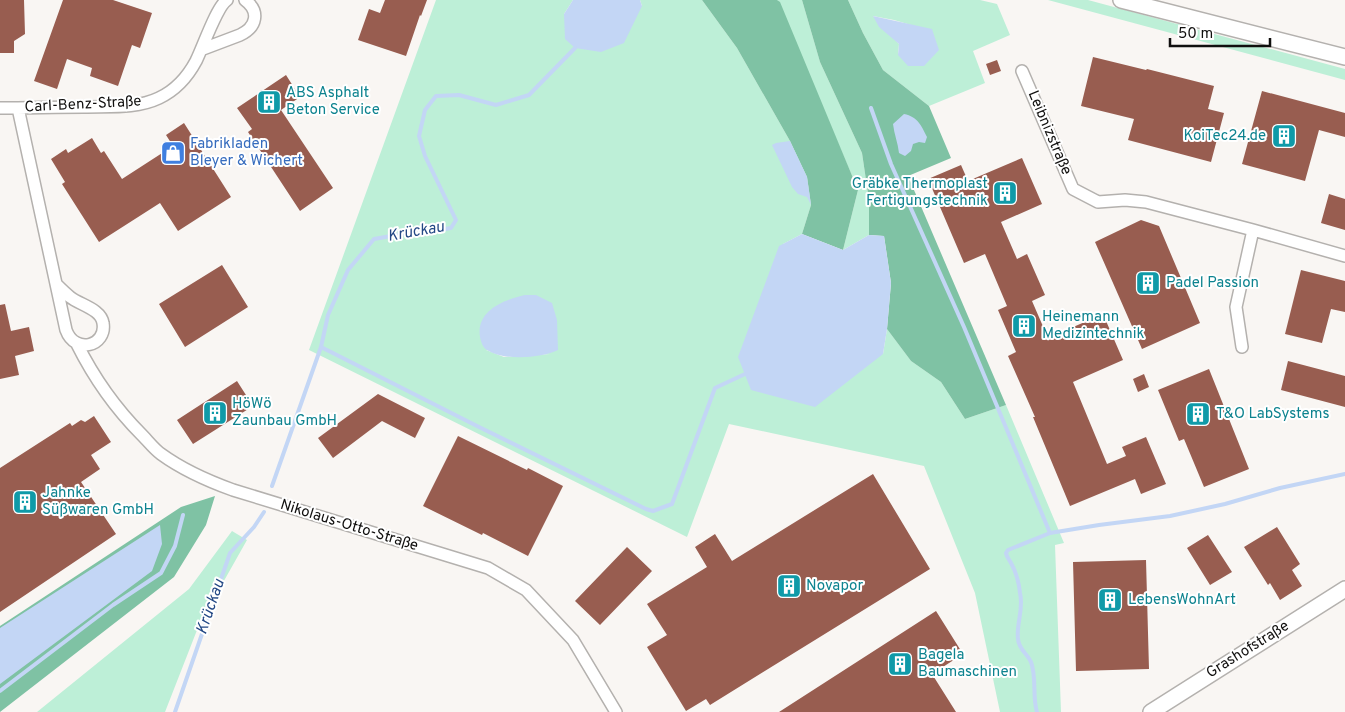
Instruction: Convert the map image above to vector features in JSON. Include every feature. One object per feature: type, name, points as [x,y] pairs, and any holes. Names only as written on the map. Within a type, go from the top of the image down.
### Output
[{"type":"main road","points":[[1121,0],[1345,57]]},
{"type":"main road","name":"Grashofstraße","points":[[1151,712],[1345,589]]},
{"type":"street","name":"Carl-Benz-Straße","points":[[0,108],[140,104],[160,98],[178,85],[191,70],[220,6],[227,0]]},
{"type":"street","points":[[202,49],[240,35],[251,28],[254,22],[253,10],[245,0]]},
{"type":"street","name":"Leibnizstraße","points":[[1022,71],[1073,189],[1098,202],[1125,200],[1146,202],[1345,256]]},
{"type":"street","name":"Nikolaus-Otto-Straße","points":[[18,108],[68,336],[77,344],[100,384],[130,423],[159,453],[200,478],[242,493],[488,568],[526,590],[573,640],[616,712]]},
{"type":"street","points":[[1242,347],[1236,307],[1253,230]]},
{"type":"street","points":[[56,284],[70,298],[99,314],[102,320],[103,326],[100,338],[90,344],[77,344]]},
{"type":"green space","points":[[436,0],[573,0],[564,14],[642,6],[640,0],[702,0],[737,48],[790,141],[807,177],[811,205],[802,234],[783,244],[883,354],[887,329],[911,361],[941,382],[965,419],[1006,405],[1064,543],[1055,545],[1061,712],[1000,712],[975,593],[924,466],[729,424],[687,537],[309,350]],"holes":[[[486,350],[550,354],[504,357]]]},
{"type":"green space","points":[[702,0],[777,0],[780,2],[858,190],[843,250],[802,234],[811,205],[807,177],[790,141],[737,48]]},
{"type":"green space","points":[[777,0],[802,0],[820,62],[862,153],[869,200],[869,235],[843,250],[858,190]]},
{"type":"green space","points":[[802,0],[848,0],[883,70],[929,106],[951,158],[908,176],[1006,405],[965,419],[941,382],[911,361],[887,329],[891,283],[884,236],[869,235],[869,200],[862,153],[820,62]]},
{"type":"green space","points":[[848,0],[980,0],[997,4],[1010,35],[973,51],[985,83],[929,106],[883,70]],"holes":[[[873,16],[911,25],[898,55],[899,44]]]},
{"type":"green space","points":[[1048,0],[1088,0],[1345,69],[1345,80]]},
{"type":"green space","points":[[215,496],[206,525],[174,577],[0,712],[0,626],[181,507]]},
{"type":"green space","points":[[232,531],[247,540],[199,625],[165,712],[37,712],[189,589]]},
{"type":"water","points":[[573,0],[640,0],[642,6],[624,43],[601,52],[575,48],[565,39],[564,14]]},
{"type":"water","points":[[873,16],[932,29],[939,50],[924,66],[908,66],[898,55],[899,44],[879,27]]},
{"type":"water","points":[[904,114],[916,119],[927,137],[925,143],[913,144],[911,151],[905,156],[899,153],[893,124]]},
{"type":"water","points":[[790,141],[807,177],[811,205],[807,197],[798,194],[792,187],[772,145]]},
{"type":"water","points":[[802,234],[843,250],[869,235],[884,236],[891,283],[883,354],[815,407],[751,390],[738,357],[779,246]]},
{"type":"water","points":[[525,295],[536,295],[552,303],[557,320],[558,350],[542,355],[512,357],[503,356],[486,349],[480,339],[482,320],[493,308],[508,300]]},
{"type":"water","points":[[160,525],[162,544],[152,571],[0,684],[0,628]]},
{"type":"building","points":[[0,0],[24,0],[25,34],[14,41],[14,53],[0,53]]},
{"type":"building","points":[[63,0],[113,0],[152,13],[140,48],[132,45],[118,86],[90,76],[92,68],[67,59],[57,89],[34,81]]},
{"type":"building","points":[[385,0],[427,0],[406,56],[358,40],[369,9],[380,13]]},
{"type":"building","points":[[1093,57],[1214,86],[1208,109],[1224,113],[1211,162],[1128,140],[1134,119],[1081,106]]},
{"type":"building","points":[[997,60],[1001,71],[990,75],[986,64]]},
{"type":"building","points":[[286,75],[300,97],[281,110],[333,188],[300,211],[248,132],[252,129],[237,108]]},
{"type":"building","name":"KoiTec24.de","points":[[1262,91],[1345,113],[1345,137],[1319,130],[1305,181],[1242,164]]},
{"type":"building","points":[[184,123],[231,197],[178,231],[160,203],[99,242],[62,184],[65,182],[51,159],[66,149],[68,153],[92,138],[101,153],[104,151],[122,179],[173,146],[166,135]]},
{"type":"building","points":[[1022,158],[1042,204],[1001,222],[1017,259],[1027,254],[1045,295],[1032,301],[1048,338],[1103,314],[1123,360],[1073,382],[1107,464],[1126,456],[1122,447],[1146,437],[1166,484],[1141,494],[1135,479],[1070,506],[1033,417],[1035,417],[1008,356],[1016,352],[998,310],[1007,306],[985,254],[964,263],[928,179],[961,165],[968,181]]},
{"type":"building","points":[[1329,194],[1345,199],[1345,230],[1321,223]]},
{"type":"building","name":"Padel Passion","points":[[1141,220],[1159,226],[1200,323],[1142,349],[1095,242]]},
{"type":"building","points":[[222,265],[248,307],[185,347],[159,304]]},
{"type":"building","points":[[1301,270],[1345,281],[1345,312],[1331,309],[1322,343],[1285,334]]},
{"type":"building","points":[[5,304],[11,331],[29,327],[34,351],[15,356],[19,375],[0,379],[0,305]]},
{"type":"building","points":[[1288,361],[1345,376],[1345,407],[1281,390]]},
{"type":"building","name":"T&O LabSystems","points":[[1209,369],[1249,469],[1204,487],[1184,439],[1179,441],[1158,390]]},
{"type":"building","points":[[1144,374],[1149,387],[1138,392],[1133,379]]},
{"type":"building","name":"HöWö Zaunbau GmbH","points":[[237,381],[253,406],[193,444],[177,420]]},
{"type":"building","points":[[378,394],[425,418],[415,438],[382,421],[333,458],[318,438]]},
{"type":"building","points":[[94,416],[111,442],[91,455],[100,469],[81,482],[116,534],[0,612],[0,468],[70,423],[72,426],[81,420],[85,422]]},
{"type":"building","points":[[458,436],[563,486],[528,556],[423,506]]},
{"type":"building","name":"Novapor","points":[[873,474],[930,569],[710,705],[706,699],[686,711],[647,647],[667,635],[647,604],[707,567],[695,547],[715,534],[732,561]]},
{"type":"building","points":[[1277,527],[1300,564],[1292,570],[1302,586],[1280,600],[1244,547]]},
{"type":"building","points":[[1208,535],[1232,572],[1210,585],[1187,548]]},
{"type":"building","points":[[627,547],[652,571],[600,625],[575,601]]},
{"type":"building","name":"LebensWohnArt","points":[[1146,560],[1149,669],[1076,671],[1073,562]]},
{"type":"building","name":"Bagela Baumaschinen","points":[[936,611],[963,654],[932,674],[956,712],[779,712]]},
{"type":"waterway","name":"Krückau","points":[[272,486],[321,347],[328,315],[348,270],[374,239],[451,228],[456,220],[425,156],[419,136],[425,110],[436,96],[459,95],[496,105],[529,95],[575,48]]},
{"type":"waterway","points":[[871,108],[891,164],[964,327],[1050,533],[1008,550],[1006,553],[1019,585],[1021,605],[1018,639],[1033,668],[1037,712]]},
{"type":"waterway","points":[[321,347],[477,426],[653,511],[672,504],[715,388],[745,374]]},
{"type":"waterway","points":[[1050,533],[1170,516],[1225,504],[1280,488],[1345,474]]},
{"type":"waterway","name":"Krückau","points":[[175,712],[230,553],[254,527],[264,512]]},
{"type":"waterway","points":[[0,691],[113,605],[161,573],[175,546],[183,515]]},
{"type":"place","name":"ABS Asphalt Beton Service","points":[[269,102]]},
{"type":"place","name":"KoiTec24.de","points":[[1284,136]]},
{"type":"place","name":"Fabrikladen Bleyer & Wichert","points":[[173,153]]},
{"type":"place","name":"Gräbke Thermoplast Fertigungstechnik","points":[[1005,193]]},
{"type":"place","name":"Padel Passion","points":[[1148,283]]},
{"type":"place","name":"Heinemann Medizintechnik","points":[[1024,326]]},
{"type":"place","name":"HöWö Zaunbau GmbH","points":[[215,413]]},
{"type":"place","name":"T&O LabSystems","points":[[1198,414]]},
{"type":"place","name":"Jahnke Süßwaren GmbH","points":[[25,502]]},
{"type":"place","name":"Novapor","points":[[789,586]]},
{"type":"place","name":"LebensWohnArt","points":[[1110,600]]},
{"type":"place","name":"Bagela Baumaschinen","points":[[900,664]]}]
